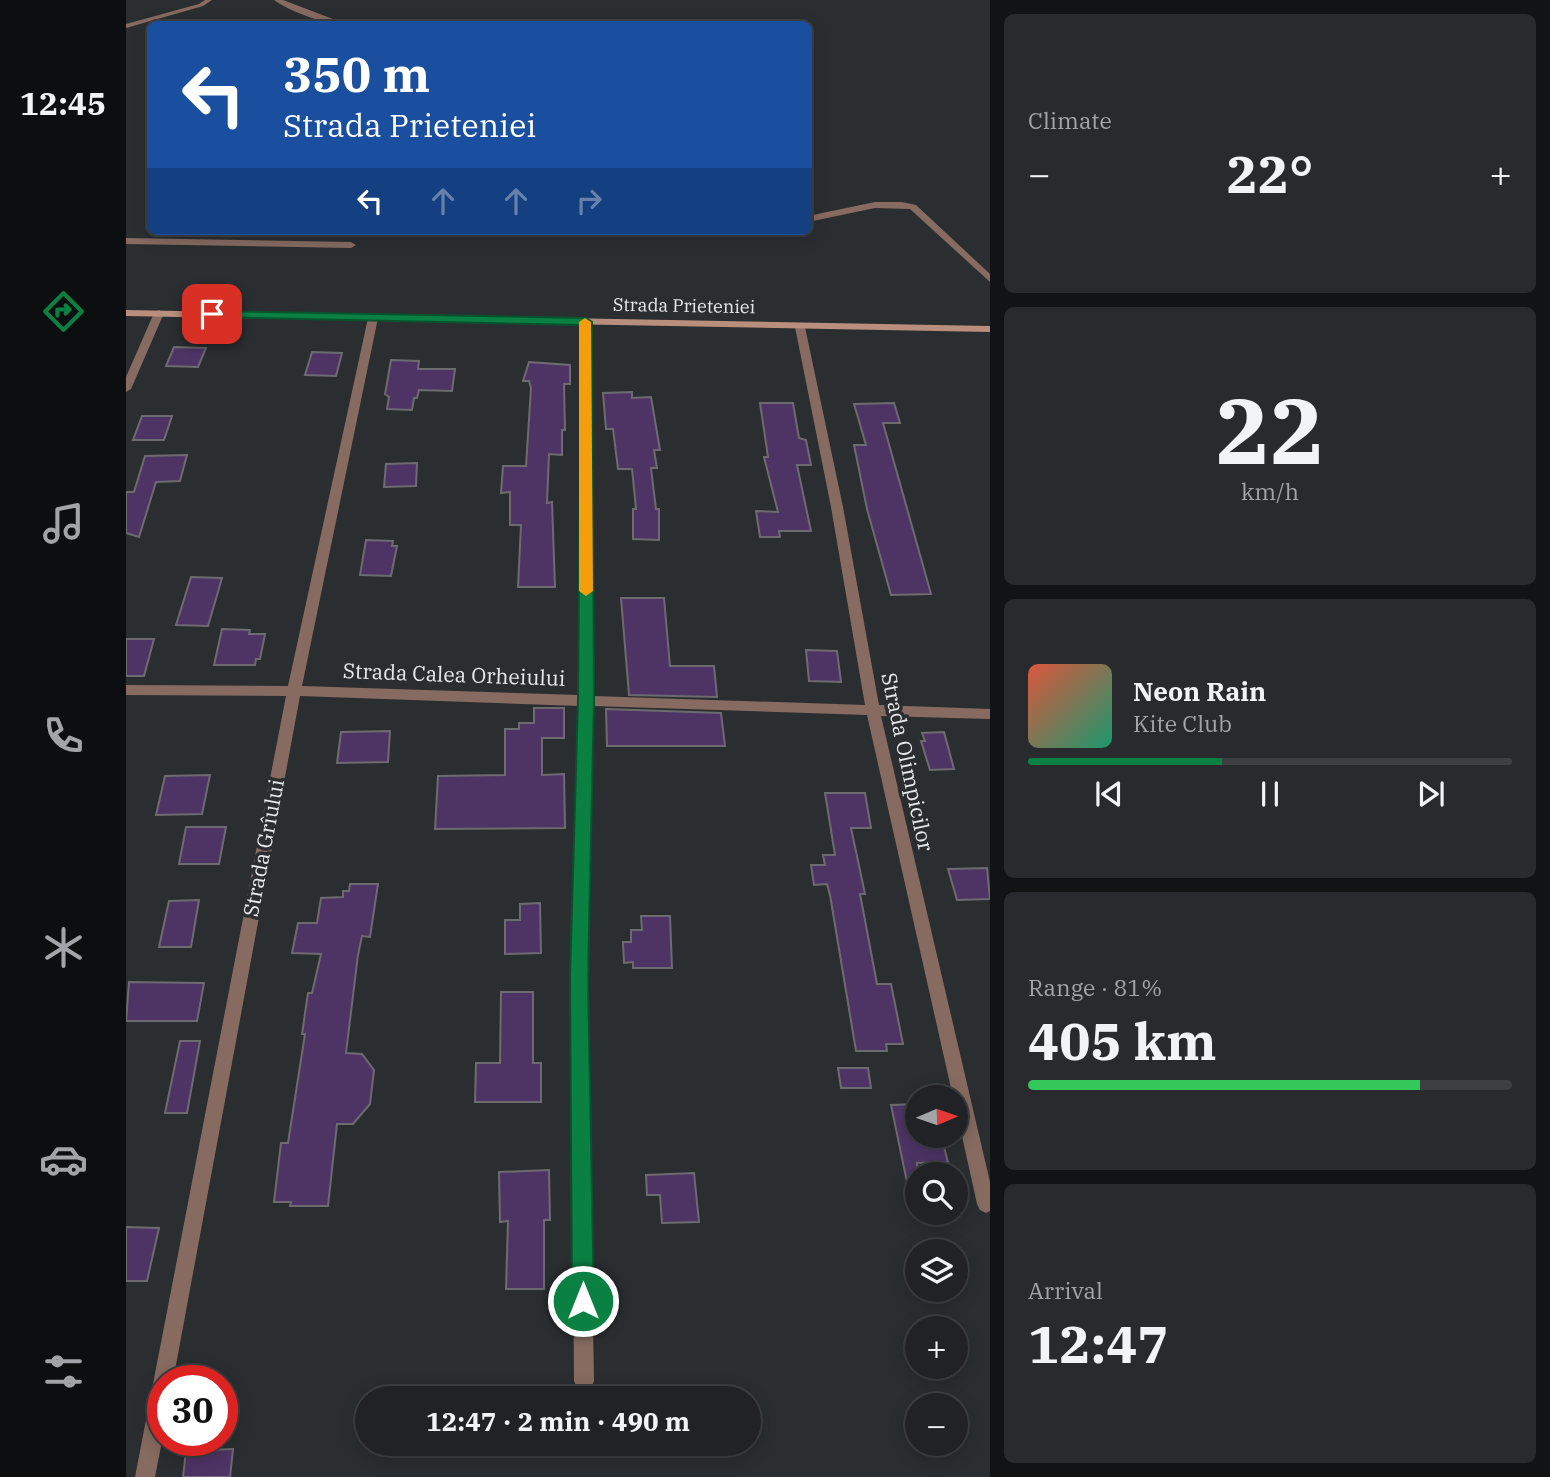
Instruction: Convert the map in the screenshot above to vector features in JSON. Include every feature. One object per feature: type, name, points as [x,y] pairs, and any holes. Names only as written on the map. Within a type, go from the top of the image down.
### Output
[{"type":"street","points":[[278,0],[290,7],[333,21]]},
{"type":"street","points":[[812,218],[890,203],[913,207],[990,279]]},
{"type":"street","points":[[126,241],[351,245]]},
{"type":"street","name":"Strada Prieteniei","points":[[126,313],[990,329]]},
{"type":"street","points":[[126,389],[159,313]]},
{"type":"street","name":"Strada Grîului","points":[[166,1365],[294,691],[373,318]]},
{"type":"street","points":[[584,1381],[579,978],[586,700],[586,322]]},
{"type":"street","name":"Strada Olimpicilor","points":[[800,327],[837,508],[873,710],[986,1204]]},
{"type":"street","name":"Strada Calea Orheiului","points":[[126,690],[294,691],[990,714]]},
{"type":"street","name":"Strada Grîului","points":[[145,1477],[149,1456]]},
{"type":"lane","points":[[126,26],[201,5],[209,0]]},
{"type":"building","points":[[174,347],[206,348],[198,367],[166,366]]},
{"type":"building","points":[[312,352],[342,353],[336,376],[305,375]]},
{"type":"building","points":[[391,360],[419,361],[418,369],[455,369],[452,391],[419,390],[412,410],[387,409],[389,397],[385,394]]},
{"type":"building","points":[[529,362],[570,365],[570,384],[564,384],[565,430],[562,430],[562,455],[549,454],[547,503],[552,502],[555,587],[518,587],[521,525],[510,525],[510,492],[501,493],[503,466],[526,466],[531,388],[529,381],[523,381]]},
{"type":"building","points":[[632,392],[632,398],[651,397],[660,450],[654,450],[657,468],[651,468],[656,509],[659,509],[659,540],[633,539],[633,509],[636,509],[632,469],[618,469],[613,429],[606,429],[603,393]]},
{"type":"building","points":[[760,403],[793,403],[799,438],[806,440],[811,465],[797,465],[811,531],[779,531],[780,537],[760,537],[756,511],[778,512],[764,457],[768,457]]},
{"type":"building","points":[[894,403],[900,423],[883,423],[931,594],[891,595],[867,509],[854,445],[866,445],[854,404]]},
{"type":"building","points":[[142,416],[172,416],[164,440],[133,440]]},
{"type":"building","points":[[187,455],[180,481],[156,482],[139,537],[126,533],[126,492],[134,492],[145,456]]},
{"type":"building","points":[[417,463],[416,486],[384,487],[386,464]]},
{"type":"building","points":[[366,540],[393,541],[392,546],[397,546],[391,576],[360,575]]},
{"type":"building","points":[[191,577],[222,578],[208,626],[176,625]]},
{"type":"building","points":[[621,598],[664,598],[670,666],[714,666],[717,697],[629,695]]},
{"type":"building","points":[[222,629],[250,630],[249,634],[265,634],[260,659],[256,659],[255,665],[214,665]]},
{"type":"building","points":[[126,639],[154,639],[144,676],[126,676]]},
{"type":"building","points":[[806,650],[837,651],[841,682],[809,681]]},
{"type":"building","points":[[534,708],[564,708],[564,738],[542,738],[542,775],[564,774],[565,828],[435,829],[438,776],[505,775],[505,729],[519,729],[519,723],[534,723]]},
{"type":"building","points":[[606,709],[721,713],[725,746],[607,746]]},
{"type":"building","points":[[390,731],[388,762],[337,763],[341,732]]},
{"type":"building","points":[[944,732],[954,769],[930,770],[921,741],[925,741],[922,733]]},
{"type":"building","points":[[210,775],[202,814],[156,815],[165,776]]},
{"type":"building","points":[[825,793],[865,793],[871,828],[851,828],[865,894],[860,894],[877,984],[891,984],[903,1044],[886,1044],[887,1051],[856,1051],[830,895],[827,884],[814,885],[811,865],[825,865],[823,855],[835,855]]},
{"type":"building","points":[[186,827],[226,827],[219,864],[179,864]]},
{"type":"building","points":[[987,868],[990,899],[957,900],[948,869]]},
{"type":"building","points":[[350,884],[378,884],[370,937],[362,936],[358,955],[346,1053],[362,1054],[374,1070],[370,1104],[353,1124],[337,1124],[328,1206],[290,1206],[291,1202],[274,1202],[281,1143],[288,1143],[305,1034],[302,1034],[308,993],[312,993],[321,954],[292,953],[298,923],[317,923],[321,898],[343,897],[343,891],[349,891]]},
{"type":"building","points":[[199,900],[191,947],[159,947],[169,901]]},
{"type":"building","points":[[540,903],[541,953],[505,954],[505,920],[520,920],[520,904]]},
{"type":"building","points":[[641,916],[670,916],[672,968],[633,968],[633,962],[624,963],[623,942],[631,942],[631,930],[642,930]]},
{"type":"building","points":[[129,982],[204,983],[197,1021],[126,1021]]},
{"type":"building","points":[[501,992],[533,992],[533,1063],[541,1063],[541,1102],[475,1102],[476,1063],[500,1063]]},
{"type":"building","points":[[180,1041],[200,1041],[187,1113],[165,1113]]},
{"type":"building","points":[[838,1068],[868,1068],[871,1088],[841,1088]]},
{"type":"building","points":[[905,1104],[905,1148],[944,1148],[948,1162],[905,1162],[905,1173],[891,1105]]},
{"type":"building","points":[[549,1170],[550,1220],[544,1220],[544,1289],[506,1289],[508,1221],[500,1222],[499,1172]]},
{"type":"building","points":[[694,1173],[699,1222],[662,1223],[660,1195],[647,1195],[646,1175]]},
{"type":"building","points":[[126,1227],[159,1228],[147,1281],[126,1281]]},
{"type":"building","points":[[185,1456],[232,1456],[230,1477],[183,1477]]},
{"type":"slow traffic","points":[[585,322],[586,591]]},
{"type":"route","points":[[212,314],[586,322],[586,700],[579,978],[583,1301]]}]
